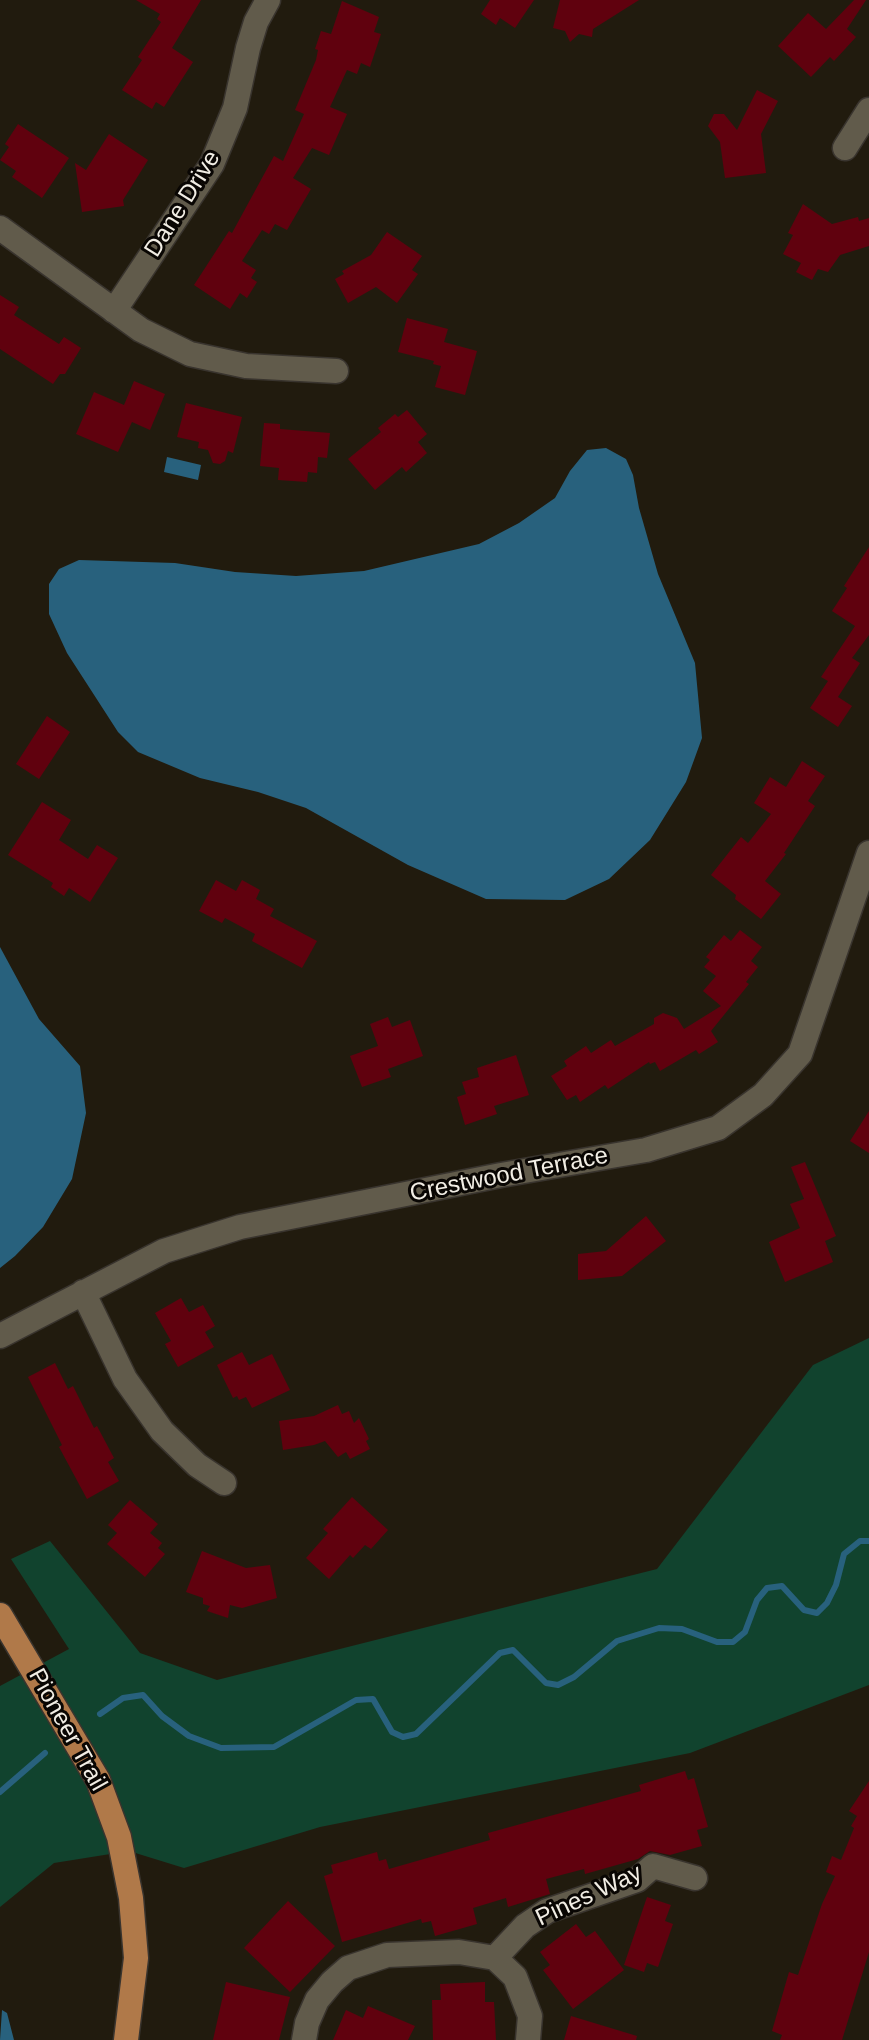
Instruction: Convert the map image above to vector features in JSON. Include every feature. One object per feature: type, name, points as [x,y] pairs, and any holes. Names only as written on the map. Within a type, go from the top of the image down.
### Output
[{"type":"main road","name":"Pioneer Trail","points":[[0,1615],[98,1780],[119,1837],[131,1898],[136,1958],[126,2040]]},
{"type":"street","name":"Dane Drive","points":[[114,311],[212,164],[235,108],[256,22],[268,0]]},
{"type":"street","points":[[845,148],[869,110]]},
{"type":"street","points":[[0,228],[141,330],[190,354],[246,366],[336,371]]},
{"type":"street","name":"Crestwood Terrace","points":[[0,1336],[164,1251],[240,1227],[501,1175],[646,1150],[718,1128],[763,1095],[800,1054],[869,853]]},
{"type":"street","points":[[83,1292],[125,1379],[162,1431],[197,1465],[224,1483]]},
{"type":"street","name":"Pines Way","points":[[495,1958],[525,1926],[547,1911],[637,1880],[653,1866],[695,1878]]},
{"type":"street","points":[[304,2040],[307,2023],[317,2000],[348,1968],[387,1955],[459,1952],[495,1958],[515,1977],[530,2016],[528,2040]]},
{"type":"green space","points":[[869,1338],[869,1685],[690,1753],[320,1827],[184,1868],[129,1851],[54,1863],[0,1907],[0,1686],[69,1649],[11,1559],[50,1541],[140,1653],[217,1680],[657,1569],[813,1365]]},
{"type":"water","points":[[606,448],[626,459],[633,475],[658,574],[695,663],[702,738],[686,782],[650,840],[609,879],[565,900],[486,899],[408,865],[306,808],[200,778],[138,752],[118,732],[67,653],[49,614],[49,584],[59,569],[79,560],[175,563],[235,572],[296,576],[364,571],[479,544],[519,523],[555,498],[570,471],[587,450]]},
{"type":"water","points":[[167,457],[201,465],[198,480],[164,472]]},
{"type":"water","points":[[0,947],[39,1019],[80,1066],[86,1113],[72,1179],[43,1227],[0,1268]]},
{"type":"water","points":[[2,2010],[7,2013],[14,2040],[0,2040]]},
{"type":"building","points":[[136,0],[201,0],[172,48],[193,62],[164,107],[156,102],[152,109],[122,90],[142,60],[138,57],[161,22],[157,19],[160,14]]},
{"type":"building","points":[[490,0],[534,0],[515,28],[500,18],[496,25],[481,14]]},
{"type":"building","points":[[560,0],[639,0],[593,29],[592,37],[579,34],[570,42],[565,31],[553,28]]},
{"type":"building","points":[[854,0],[866,0],[847,29],[856,37],[834,61],[830,57],[811,77],[778,46],[808,13],[826,29]]},
{"type":"building","points":[[342,1],[379,17],[374,32],[381,34],[370,67],[361,63],[357,74],[347,70],[330,107],[347,114],[329,155],[312,148],[293,178],[311,189],[287,230],[275,224],[269,234],[262,230],[242,261],[256,270],[251,278],[257,282],[247,298],[240,293],[230,309],[194,285],[229,231],[232,233],[274,156],[283,161],[304,114],[295,110],[316,60],[318,50],[315,49],[321,31],[331,34]]},
{"type":"building","points":[[757,90],[778,101],[761,134],[766,173],[725,178],[720,142],[708,126],[714,114],[724,114],[737,130]]},
{"type":"building","points":[[18,124],[69,158],[42,198],[12,177],[16,171],[0,160],[9,147],[5,144]]},
{"type":"building","points":[[109,134],[148,160],[123,200],[124,206],[82,212],[75,163],[86,170]]},
{"type":"building","points":[[803,204],[832,224],[858,217],[859,221],[869,218],[869,246],[840,255],[828,272],[818,269],[812,280],[796,272],[801,263],[783,254],[793,235],[788,233]]},
{"type":"building","points":[[387,232],[422,256],[412,270],[418,274],[397,303],[376,287],[348,303],[335,279],[344,274],[342,271],[371,255]]},
{"type":"building","points":[[0,295],[19,307],[14,315],[59,344],[64,337],[81,348],[65,374],[60,374],[53,384],[0,349]]},
{"type":"building","points":[[407,318],[448,329],[444,342],[477,351],[465,395],[435,387],[441,366],[433,364],[434,361],[398,352]]},
{"type":"building","points":[[134,381],[165,394],[150,430],[132,422],[118,452],[76,434],[94,392],[124,405]]},
{"type":"building","points":[[186,403],[242,417],[233,453],[228,451],[225,461],[213,463],[208,450],[198,448],[199,442],[177,437]]},
{"type":"building","points":[[407,410],[427,434],[418,442],[427,453],[406,472],[402,467],[375,490],[348,459],[381,432],[378,428],[395,414],[398,417]]},
{"type":"building","points":[[264,423],[280,424],[280,429],[330,433],[327,458],[318,457],[317,473],[308,472],[307,482],[278,480],[279,468],[260,466]]},
{"type":"building","points":[[869,547],[869,635],[852,658],[860,663],[838,697],[852,706],[838,727],[810,708],[828,681],[821,677],[855,626],[832,611]]},
{"type":"building","points":[[47,716],[70,732],[39,779],[16,764]]},
{"type":"building","points":[[802,761],[825,776],[808,801],[815,806],[786,854],[765,881],[781,894],[761,919],[711,875],[741,837],[748,843],[771,814],[754,803],[770,777],[786,787]]},
{"type":"building","points":[[42,802],[71,820],[59,840],[88,859],[97,845],[118,858],[90,902],[69,888],[64,896],[51,887],[53,883],[8,855]]},
{"type":"building","points":[[216,880],[236,891],[242,880],[260,890],[256,899],[274,909],[270,916],[317,941],[302,968],[252,941],[255,934],[225,918],[222,923],[199,911]]},
{"type":"building","points":[[740,930],[762,947],[751,961],[758,967],[746,982],[749,984],[711,1031],[718,1042],[699,1054],[696,1050],[660,1071],[655,1062],[649,1062],[608,1089],[605,1085],[580,1102],[576,1095],[567,1100],[551,1076],[567,1066],[564,1061],[586,1046],[591,1053],[611,1040],[615,1046],[654,1024],[654,1018],[663,1013],[677,1018],[684,1029],[721,1006],[703,991],[716,976],[704,967],[710,960],[706,957],[724,935],[731,941]]},
{"type":"building","points":[[388,1017],[392,1027],[410,1020],[423,1056],[388,1069],[391,1077],[362,1087],[350,1056],[378,1046],[370,1024]]},
{"type":"building","points":[[516,1055],[529,1095],[494,1106],[497,1114],[465,1125],[457,1097],[466,1094],[462,1082],[479,1077],[477,1068]]},
{"type":"building","points":[[869,1111],[869,1153],[850,1141]]},
{"type":"building","points":[[805,1162],[836,1236],[825,1241],[833,1262],[785,1282],[769,1242],[800,1228],[790,1204],[804,1199],[791,1167]]},
{"type":"building","points":[[646,1216],[666,1241],[622,1276],[578,1280],[578,1254],[606,1251]]},
{"type":"building","points":[[181,1298],[189,1312],[203,1305],[215,1326],[205,1332],[214,1347],[178,1367],[165,1344],[171,1341],[155,1313]]},
{"type":"building","points":[[242,1352],[249,1365],[272,1354],[290,1390],[252,1408],[246,1397],[239,1400],[237,1396],[233,1398],[217,1365]]},
{"type":"building","points":[[55,1363],[68,1389],[73,1386],[94,1428],[97,1426],[114,1458],[108,1462],[119,1481],[87,1499],[59,1447],[62,1445],[28,1377]]},
{"type":"building","points":[[338,1405],[342,1414],[349,1411],[354,1423],[359,1418],[369,1439],[366,1441],[370,1449],[350,1459],[346,1452],[338,1457],[325,1441],[283,1450],[279,1421],[314,1416]]},
{"type":"building","points":[[352,1497],[388,1530],[371,1549],[365,1545],[353,1558],[350,1555],[329,1579],[306,1558],[328,1533],[323,1529]]},
{"type":"building","points":[[130,1500],[158,1524],[150,1533],[162,1543],[158,1548],[165,1554],[145,1577],[107,1544],[117,1533],[108,1525]]},
{"type":"building","points":[[202,1551],[246,1568],[270,1565],[277,1598],[242,1608],[230,1605],[228,1618],[207,1611],[210,1606],[203,1604],[203,1598],[186,1592]]},
{"type":"building","points":[[685,1771],[688,1780],[694,1778],[708,1827],[697,1830],[702,1846],[670,1855],[650,1851],[638,1859],[585,1874],[584,1869],[546,1879],[550,1894],[508,1907],[506,1898],[473,1908],[477,1924],[435,1936],[431,1921],[422,1923],[421,1919],[342,1942],[324,1876],[333,1873],[331,1865],[377,1852],[379,1861],[386,1859],[389,1869],[490,1840],[488,1833],[641,1791],[639,1785]]},
{"type":"building","points":[[869,1781],[869,1952],[842,2040],[780,2040],[782,2035],[772,2031],[789,1972],[798,1975],[835,1876],[826,1872],[832,1856],[841,1860],[857,1816],[849,1811]]},
{"type":"building","points":[[647,1897],[671,1905],[665,1921],[673,1924],[658,1967],[647,1963],[644,1972],[624,1965]]},
{"type":"building","points":[[288,1901],[335,1946],[290,1992],[244,1948]]},
{"type":"building","points":[[576,1924],[586,1937],[595,1931],[624,1970],[573,2009],[543,1970],[550,1965],[540,1952]]},
{"type":"building","points":[[226,1982],[290,1997],[279,2040],[213,2040]]},
{"type":"building","points":[[485,1982],[485,2002],[494,2002],[496,2040],[433,2040],[432,2000],[441,2000],[440,1984]]},
{"type":"building","points":[[368,2006],[415,2026],[408,2040],[333,2040],[346,2010],[363,2018]]},
{"type":"building","points":[[571,2016],[637,2036],[636,2040],[564,2040]]},
{"type":"waterway","points":[[100,1714],[123,1698],[143,1695],[162,1716],[189,1736],[221,1748],[274,1747],[356,1700],[373,1699],[392,1732],[403,1737],[416,1734],[500,1653],[513,1650],[546,1683],[558,1685],[574,1677],[617,1641],[659,1628],[682,1629],[717,1642],[733,1642],[745,1632],[757,1600],[767,1588],[782,1586],[804,1610],[817,1613],[827,1603],[836,1585],[844,1554],[860,1541],[869,1541]]},
{"type":"waterway","points":[[0,1792],[45,1753]]}]
